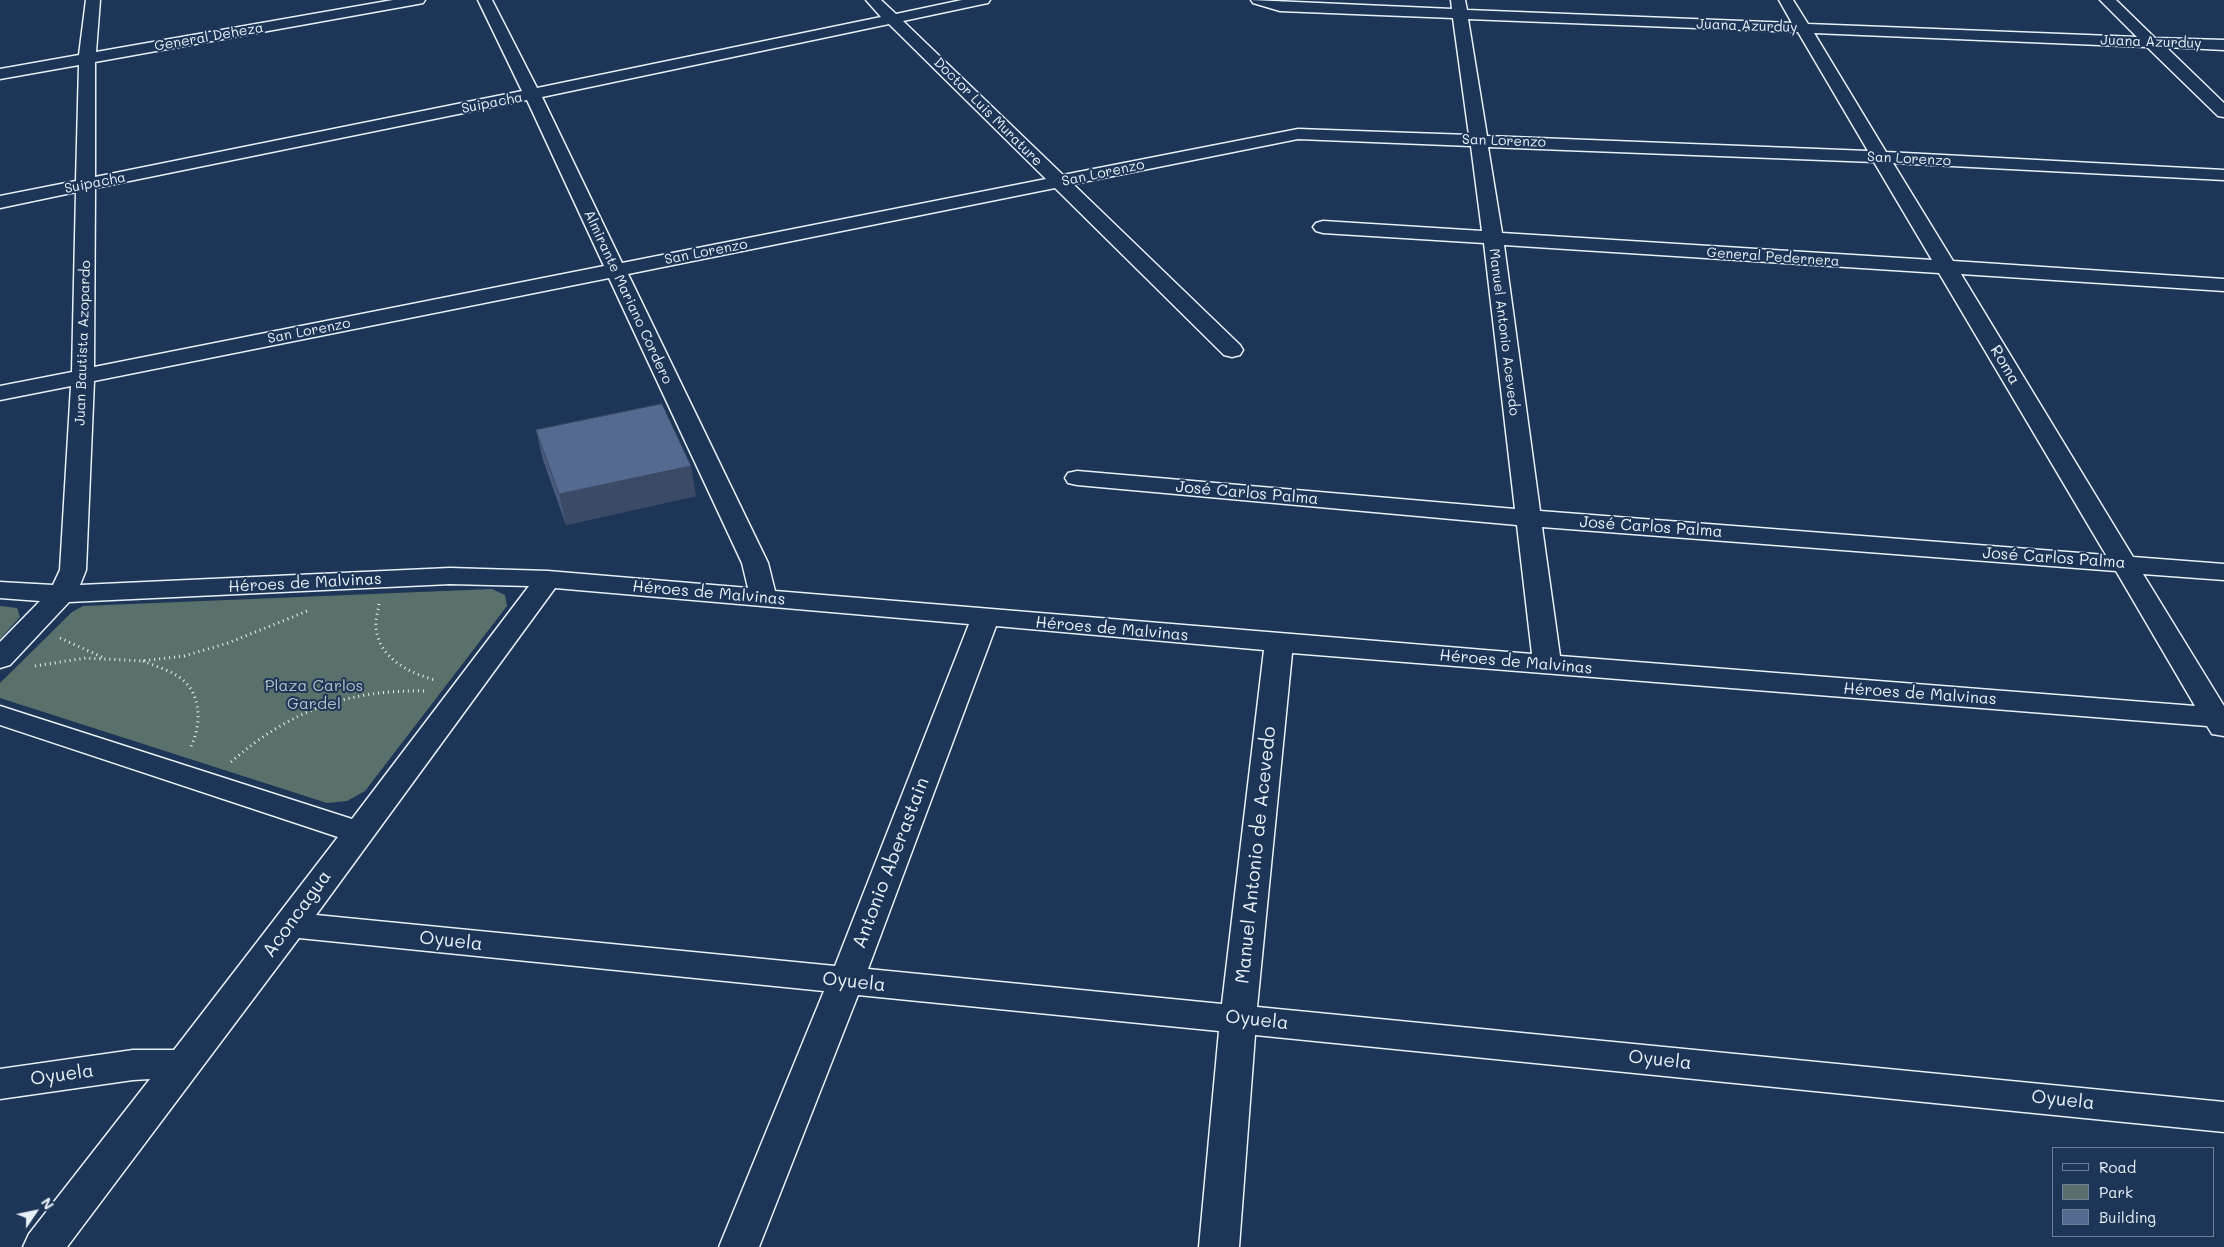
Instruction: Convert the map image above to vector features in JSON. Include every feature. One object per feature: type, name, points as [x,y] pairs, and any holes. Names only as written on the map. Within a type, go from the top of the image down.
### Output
[{"type":"street","name":"Juan Bautista Azopardo","points":[[0,659],[62,594],[73,570],[83,377],[87,185],[87,59],[93,0]]},
{"type":"street","name":"General Deheza","points":[[0,74],[418,0]]},
{"type":"street","name":"Almirante Mariano Cordero","points":[[485,0],[532,94],[755,563],[763,597]]},
{"type":"street","name":"Doctor Luis Murature","points":[[873,0],[1232,350]]},
{"type":"street","name":"Suipacha","points":[[0,202],[983,0]]},
{"type":"street","name":"Roma","points":[[1786,0],[2123,563],[2221,721]]},
{"type":"street","points":[[2107,0],[2224,112]]},
{"type":"street","name":"Juana Azurduy","points":[[1264,2],[1459,8],[1802,28],[2224,45]]},
{"type":"street","name":"Manuel Antonio Acevedo","points":[[1459,8],[1480,140],[1527,518],[1548,665]]},
{"type":"street","name":"San Lorenzo","points":[[0,393],[1298,134],[1480,140],[2224,175]]},
{"type":"street","name":"General Pedernera","points":[[1323,227],[1947,268],[2224,284]]},
{"type":"street","name":"José Carlos Palma","points":[[1078,478],[1527,518],[2224,572]]},
{"type":"street","name":"Héroes de Malvinas","points":[[0,590],[62,594],[392,578],[468,576],[548,579],[1278,643],[2221,721]]},
{"type":"street","name":"Aconcagua","points":[[43,1247],[290,925],[357,832],[548,579]]},
{"type":"street","name":"Antonio Aberastain","points":[[738,1247],[846,981],[985,618]]},
{"type":"street","name":"Manuel Antonio de Acevedo","points":[[1219,1247],[1238,1018],[1278,643]]},
{"type":"street","points":[[0,715],[357,832]]},
{"type":"street","name":"Oyuela","points":[[290,925],[2224,1116]]},
{"type":"street","name":"Oyuela","points":[[0,1084],[133,1065],[184,1064]]},
{"type":"path","points":[[392,578],[379,604],[376,627],[381,645],[394,661],[410,672],[465,690]]},
{"type":"path","points":[[29,666],[102,658],[142,661],[206,649],[324,604],[344,589],[351,580]]},
{"type":"path","points":[[58,637],[102,658]]},
{"type":"path","points":[[142,661],[166,670],[186,683],[195,701],[200,720],[195,742],[170,771]]},
{"type":"path","points":[[210,784],[242,751],[267,731],[296,715],[329,703],[363,694],[396,690],[465,690]]},
{"type":"green space","name":"Plaza Carlos Gardel","points":[[492,589],[505,595],[507,606],[365,791],[347,801],[327,803],[0,698],[0,683],[72,612],[83,606]]},
{"type":"green space","points":[[0,606],[17,608],[20,617],[0,639]]},
{"type":"building","points":[[662,404],[691,466],[559,494],[536,430]]}]
